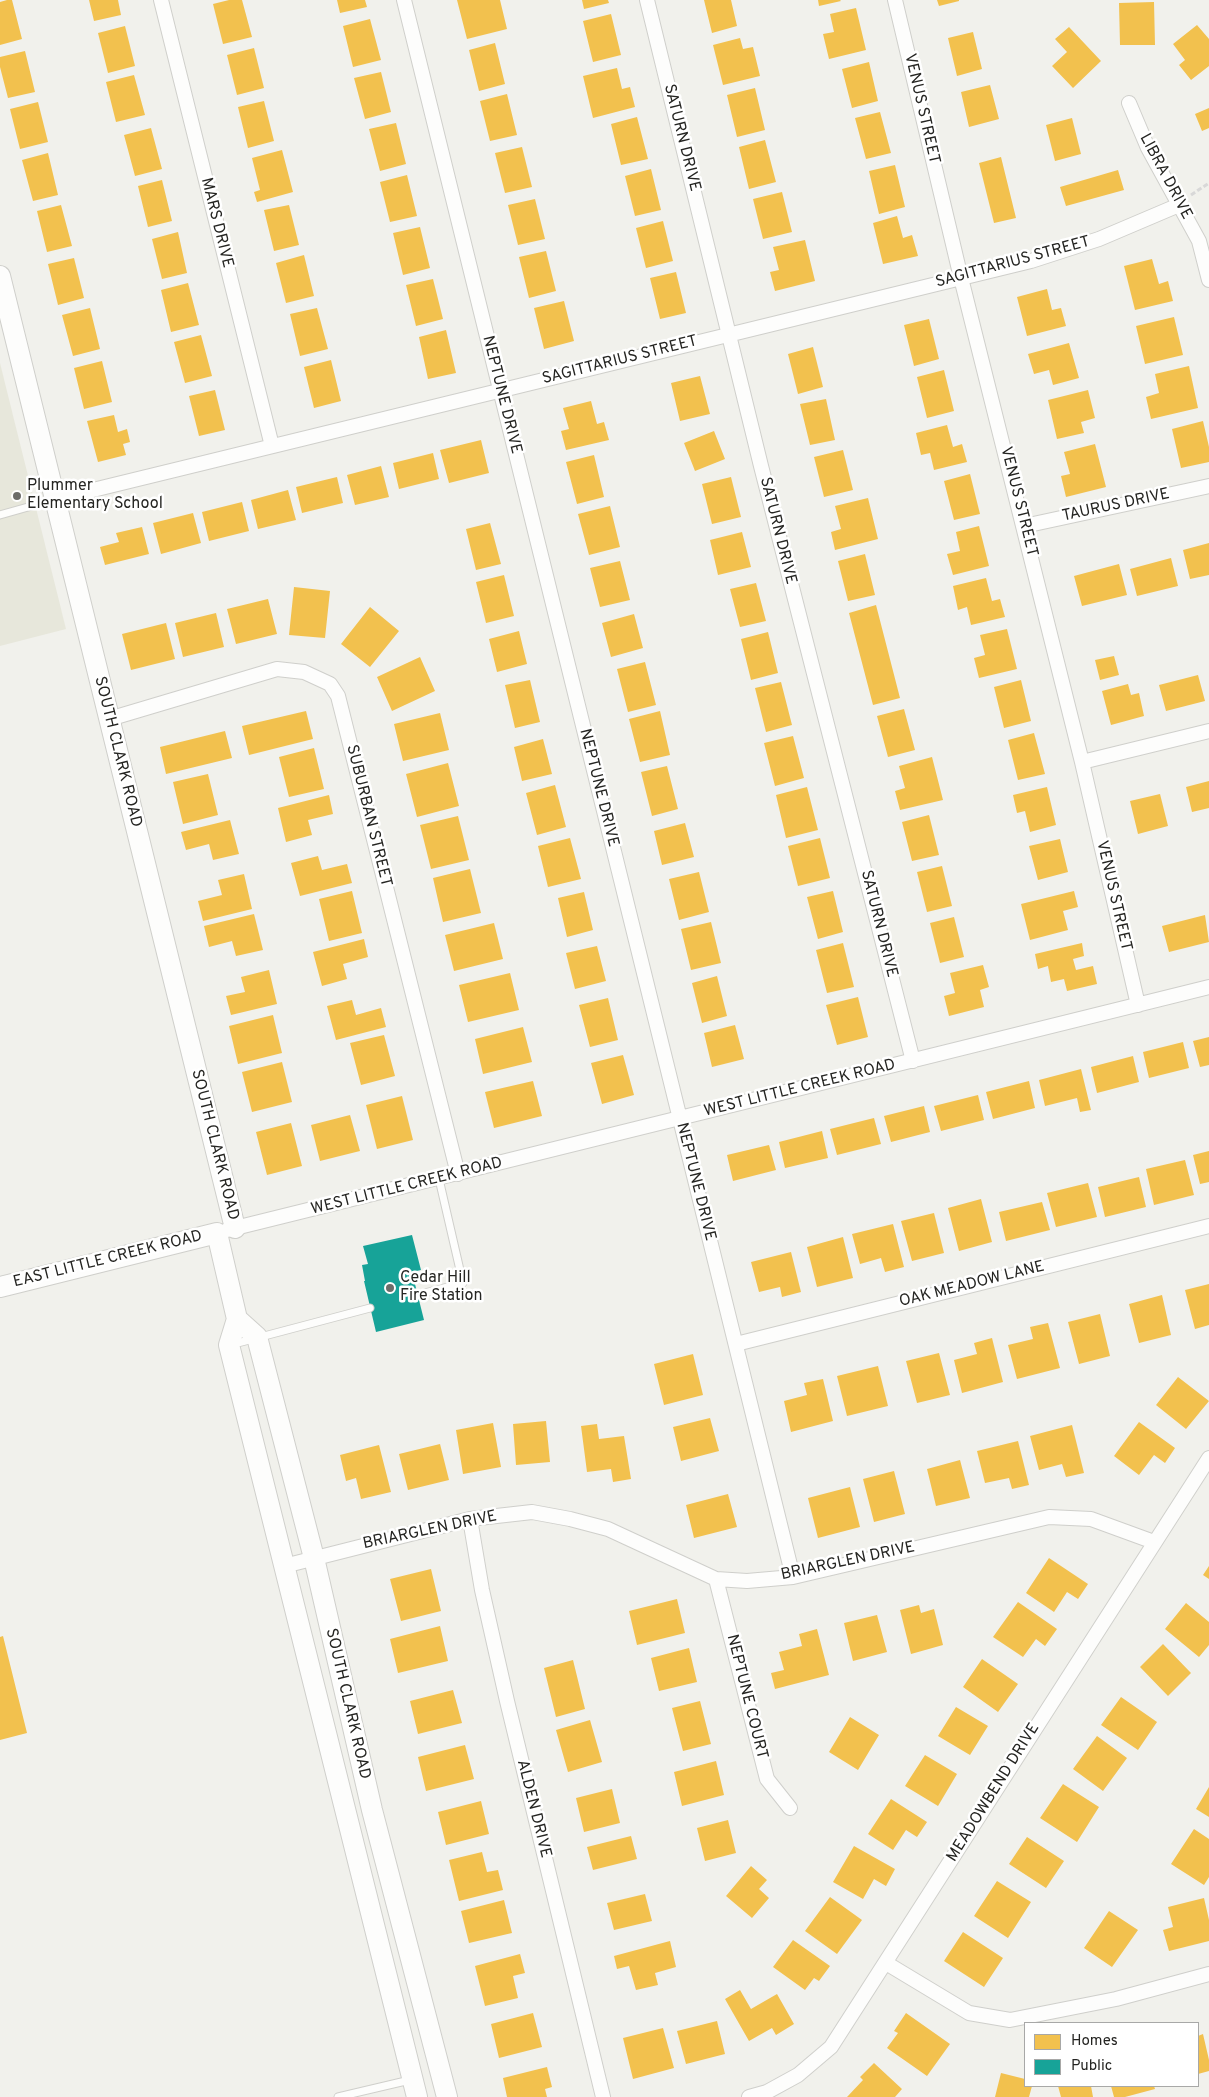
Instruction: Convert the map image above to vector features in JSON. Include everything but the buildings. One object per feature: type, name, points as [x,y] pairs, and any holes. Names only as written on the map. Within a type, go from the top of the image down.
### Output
[{"type":"street","name":"MARS DRIVE","points":[[161,0],[272,446]]},
{"type":"street","name":"NEPTUNE DRIVE","points":[[404,0],[793,1576]]},
{"type":"street","name":"SATURN DRIVE","points":[[648,0],[763,475],[913,1061]]},
{"type":"street","name":"VENUS STREET","points":[[895,0],[961,278],[1082,762],[1138,1005]]},
{"type":"street","name":"LIBRA DRIVE","points":[[1129,103],[1148,148],[1199,241],[1209,280]]},
{"type":"street","name":"SAGITTARIUS STREET","points":[[56,499],[1031,261],[1099,239],[1179,205]]},
{"type":"street","name":"SOUTH CLARK ROAD","points":[[0,276],[109,719],[226,1230],[237,1320]]},
{"type":"street","name":"TAURUS DRIVE","points":[[1024,526],[1209,486]]},
{"type":"street","name":"SUBURBAN STREET","points":[[109,719],[277,669],[304,672],[330,684],[338,696],[458,1174]]},
{"type":"street","points":[[1082,762],[1209,731]]},
{"type":"street","name":"WEST LITTLE CREEK ROAD","points":[[226,1230],[1209,987]]},
{"type":"street","name":"OAK MEADOW LANE","points":[[736,1344],[1209,1226]]},
{"type":"street","name":"EAST LITTLE CREEK ROAD","points":[[0,1288],[226,1230]]},
{"type":"street","points":[[228,1345],[237,1320],[257,1336]]},
{"type":"street","name":"SOUTH CLARK ROAD","points":[[257,1336],[314,1558],[372,1810],[447,2097]]},
{"type":"street","name":"SOUTH CLARK ROAD","points":[[228,1345],[415,2088]]},
{"type":"street","name":"MEADOWBEND DRIVE","points":[[749,2097],[767,2092],[798,2075],[831,2047],[1209,1458]]},
{"type":"street","name":"BRIARGLEN DRIVE","points":[[284,1566],[470,1519],[532,1512],[570,1518],[608,1529],[716,1578],[747,1581],[793,1576],[1049,1517],[1091,1518],[1154,1542]]},
{"type":"street","name":"ALDEN DRIVE","points":[[470,1519],[482,1590],[506,1701],[603,2097]]},
{"type":"street","name":"NEPTUNE COURT","points":[[716,1578],[767,1778],[790,1808]]},
{"type":"street","points":[[886,1964],[969,2013],[1010,2020],[1116,1999],[1209,1974]]},
{"type":"lane","points":[[0,515],[56,499]]},
{"type":"lane","points":[[417,1296],[464,1283],[440,1178]]},
{"type":"lane","points":[[228,1345],[370,1308]]},
{"type":"lane","points":[[338,2097],[415,2088]]},
{"type":"path","points":[[1179,205],[1209,183]]},
{"type":"shaded area","name":"Plummer Elementary School","points":[[0,363],[66,629],[0,646]]},
{"type":"place","name":"Plummer Elementary School","points":[[17,496]]},
{"type":"place","name":"Cedar Hill Fire Station","points":[[390,1288]]}]
